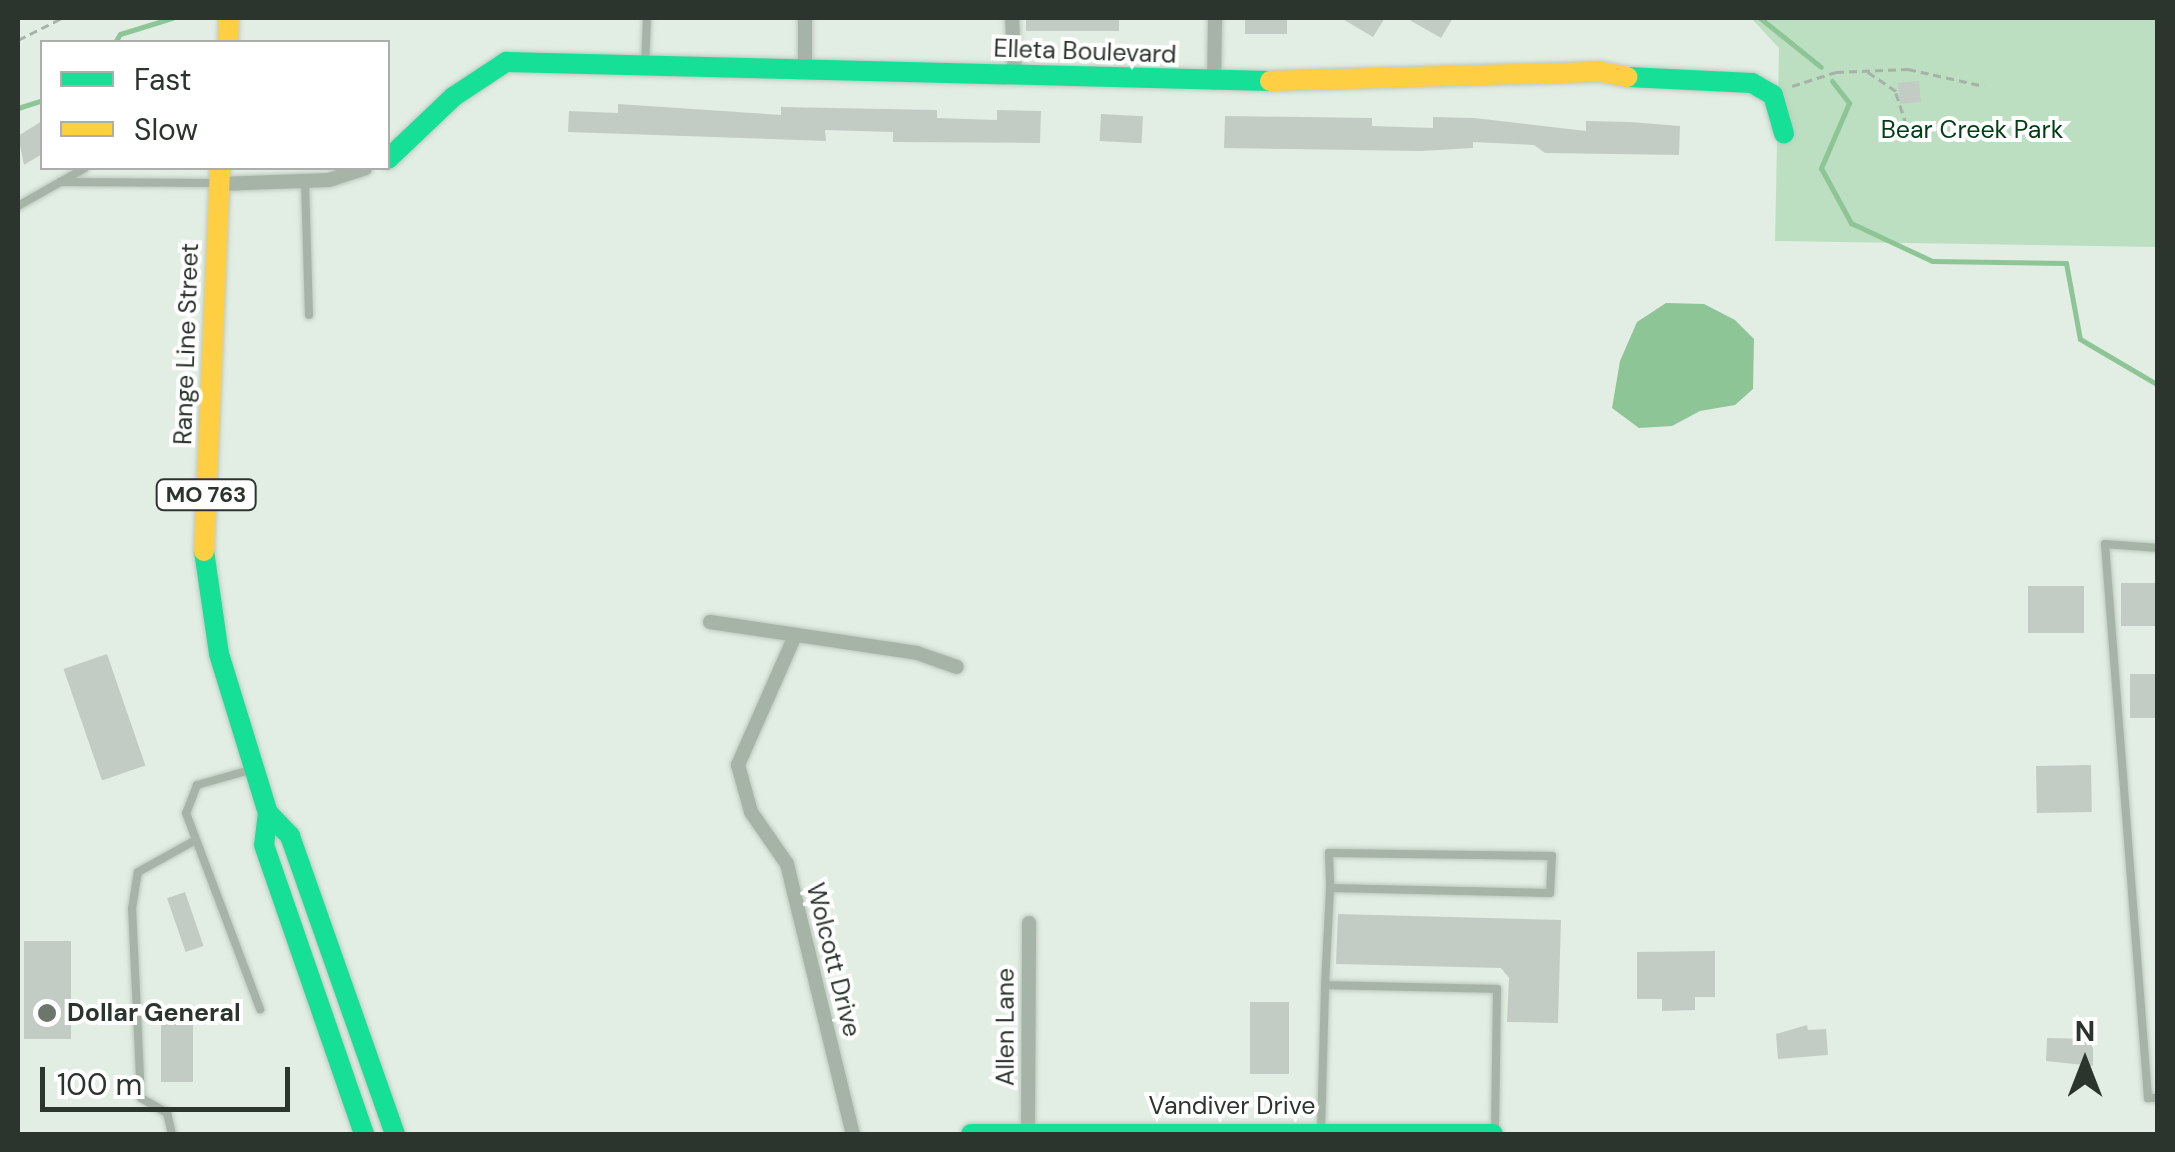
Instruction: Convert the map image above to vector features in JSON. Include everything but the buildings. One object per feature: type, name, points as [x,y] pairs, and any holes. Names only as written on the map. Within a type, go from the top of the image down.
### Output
[{"type":"main road","name":"Elleta Boulevard","points":[[390,158],[452,96],[506,62],[1016,73],[1214,82],[1602,72],[1649,82],[1752,83],[1773,96]]},
{"type":"main road","points":[[1773,96],[1784,133]]},
{"type":"main road","name":"Range Line Street","points":[[220,176],[204,555],[219,654],[268,813],[264,846],[364,1134]]},
{"type":"main road","name":"Range Line Street","points":[[268,813],[290,836],[395,1134]]},
{"type":"main road","points":[[347,1134],[350,1096]]},
{"type":"main road","name":"Vandiver Drive","points":[[971,1134],[1494,1134]]},
{"type":"street","points":[[805,18],[805,71]]},
{"type":"street","points":[[1012,18],[1016,73]]},
{"type":"street","points":[[1214,82],[1215,18]]},
{"type":"street","points":[[220,176],[304,181],[356,170]]},
{"type":"street","points":[[710,622],[794,638],[890,648],[957,667]]},
{"type":"street","name":"Wolcott Drive","points":[[794,638],[738,765],[752,812],[787,864],[853,1134]]},
{"type":"street","name":"Allen Lane","points":[[1028,1131],[1029,923]]},
{"type":"lane","points":[[646,66],[647,18]]},
{"type":"lane","points":[[18,206],[81,170]]},
{"type":"lane","points":[[60,182],[220,176]]},
{"type":"lane","points":[[304,181],[309,315]]},
{"type":"lane","points":[[2158,548],[2106,544],[2148,1098],[2158,1098]]},
{"type":"lane","points":[[254,768],[197,786],[186,813],[260,1009]]},
{"type":"lane","points":[[172,1134],[166,1113],[140,1098],[132,909],[138,872],[194,841]]},
{"type":"lane","points":[[1321,1131],[1330,853],[1552,856],[1550,893],[1330,888]]},
{"type":"lane","points":[[1325,985],[1497,989],[1494,1134]]},
{"type":"path","points":[[18,40],[62,18]]},
{"type":"path","points":[[1867,71],[1897,93],[1900,122],[1911,138]]},
{"type":"path","points":[[1773,96],[1809,78],[1867,71],[1930,71],[1984,86]]},
{"type":"green space","name":"Bear Creek Park","points":[[1751,18],[2157,18],[2157,247],[1775,241],[1779,48]]},
{"type":"shaded area","points":[[1666,303],[1704,304],[1735,320],[1754,339],[1753,389],[1735,405],[1700,411],[1672,426],[1639,428],[1612,408],[1620,361],[1637,322]]},
{"type":"waterway","points":[[116,40],[120,34],[172,18]]},
{"type":"waterway","points":[[1760,18],[1821,67]]},
{"type":"waterway","points":[[1832,81],[1849,103],[1821,168],[1851,223],[1932,261],[2066,263],[2080,339],[2158,385]]},
{"type":"waterway","points":[[18,108],[40,101]]},
{"type":"traffic: fast","points":[[390,157],[453,97],[506,62],[1270,81]]},
{"type":"traffic: fast","points":[[1628,77],[1752,83],[1773,95],[1784,133]]},
{"type":"traffic: fast","points":[[204,551],[219,654],[268,813],[264,845],[364,1134]]},
{"type":"traffic: fast","points":[[268,813],[290,836],[395,1134]]},
{"type":"traffic: fast","points":[[971,1134],[1493,1134]]},
{"type":"traffic: slow","points":[[228,40],[229,18]]},
{"type":"traffic: slow","points":[[1270,81],[1602,72],[1628,77]]},
{"type":"traffic: slow","points":[[204,551],[220,170]]},
{"type":"place","name":"Dollar General","points":[[47,1013]]}]
